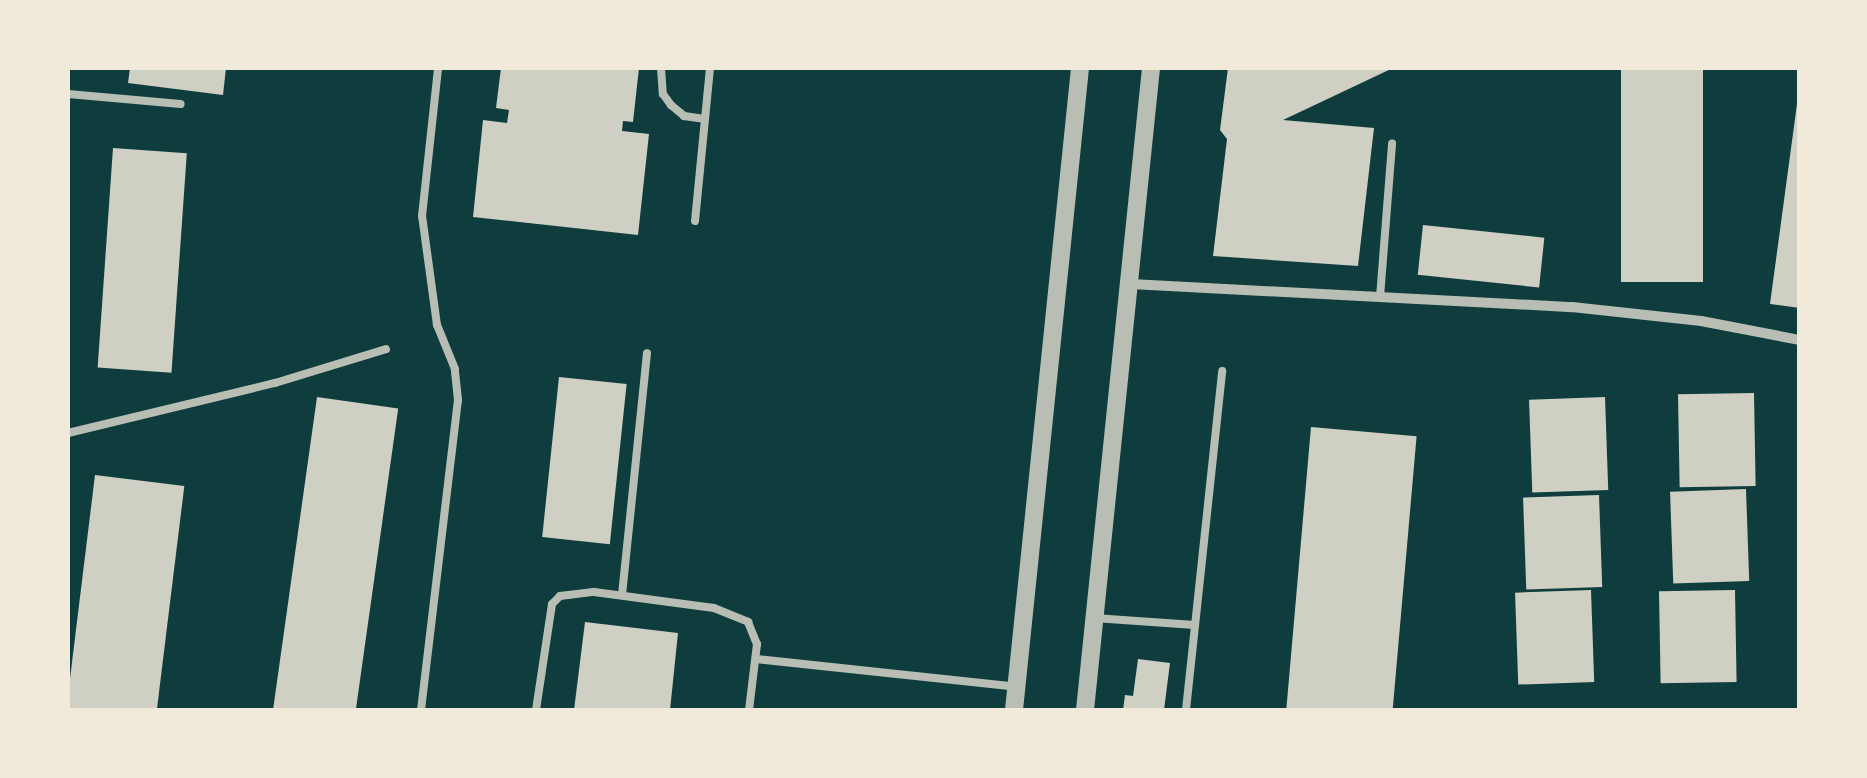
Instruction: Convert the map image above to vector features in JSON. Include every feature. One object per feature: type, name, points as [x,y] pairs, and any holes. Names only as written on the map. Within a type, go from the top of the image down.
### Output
[{"type":"street","points":[[1014,710],[1080,68]]},
{"type":"street","points":[[1086,710],[1151,68]]},
{"type":"street","points":[[1130,284],[1572,307],[1701,321],[1800,340]]},
{"type":"lane","points":[[420,710],[458,400],[455,369],[438,324],[422,216],[438,68]]},
{"type":"lane","points":[[661,68],[663,94],[670,105],[684,116],[705,119]]},
{"type":"lane","points":[[694,220],[710,68]]},
{"type":"lane","points":[[68,94],[181,104]]},
{"type":"lane","points":[[1380,297],[1392,143]]},
{"type":"lane","points":[[68,433],[275,383],[386,349]]},
{"type":"lane","points":[[622,595],[647,353]]},
{"type":"lane","points":[[1186,710],[1222,371]]},
{"type":"lane","points":[[536,710],[552,604],[573,592],[714,608],[739,616],[754,632],[756,659],[749,710]]},
{"type":"lane","points":[[1094,618],[1195,625]]},
{"type":"lane","points":[[756,659],[1016,687]]},
{"type":"building","points":[[130,68],[226,68],[223,95],[128,83]]},
{"type":"building","points":[[501,68],[639,68],[633,122],[623,121],[622,131],[649,134],[638,235],[473,217],[483,120],[507,123],[509,110],[496,108]]},
{"type":"building","points":[[1228,68],[1393,68],[1283,120],[1374,128],[1358,266],[1213,256],[1227,139],[1220,130]]},
{"type":"building","points":[[1621,68],[1703,68],[1703,282],[1621,282]]},
{"type":"building","points":[[1797,104],[1800,105],[1800,308],[1770,304]]},
{"type":"building","points":[[113,148],[187,153],[171,373],[98,367]]},
{"type":"building","points":[[1423,225],[1544,238],[1539,287],[1418,275]]},
{"type":"building","points":[[559,377],[627,384],[610,544],[542,537]]},
{"type":"building","points":[[1754,393],[1756,486],[1680,487],[1678,394]]},
{"type":"building","points":[[317,397],[398,408],[356,710],[273,710]]},
{"type":"building","points":[[1605,397],[1608,490],[1532,493],[1529,400]]},
{"type":"building","points":[[1311,427],[1417,436],[1393,710],[1286,710]]},
{"type":"building","points":[[95,475],[184,486],[157,710],[68,710]]},
{"type":"building","points":[[1746,489],[1749,581],[1673,584],[1670,492]]},
{"type":"building","points":[[1599,495],[1602,587],[1526,590],[1523,498]]},
{"type":"building","points":[[1591,590],[1594,682],[1518,685],[1515,593]]},
{"type":"building","points":[[1735,590],[1737,682],[1661,683],[1659,591]]},
{"type":"building","points":[[585,622],[678,633],[670,710],[574,710]]},
{"type":"building","points":[[1138,659],[1170,663],[1164,710],[1123,710],[1125,695],[1133,696]]}]
